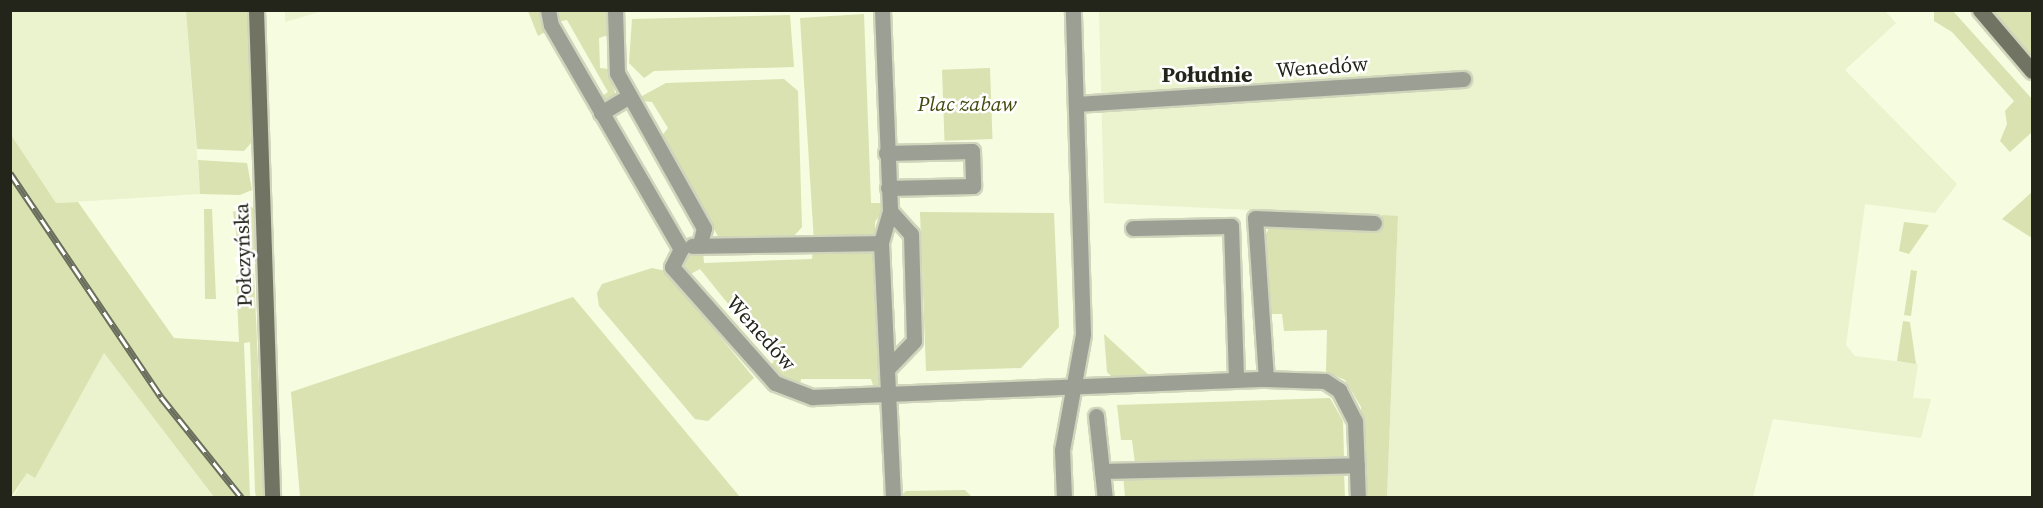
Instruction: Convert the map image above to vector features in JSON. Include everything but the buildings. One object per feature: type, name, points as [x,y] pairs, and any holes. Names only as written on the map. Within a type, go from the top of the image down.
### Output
[{"type":"street","name":"Połczyńska","points":[[256,10],[272,498]]},
{"type":"street","points":[[548,10],[601,113],[681,249],[700,244],[881,243]]},
{"type":"street","points":[[615,10],[617,73],[705,228],[700,244]]},
{"type":"street","points":[[882,10],[890,210],[881,243],[890,366],[893,498]]},
{"type":"street","points":[[1064,498],[1062,450],[1083,334],[1073,10]]},
{"type":"street","points":[[1980,10],[2032,71]]},
{"type":"street","name":"Wenedów","points":[[1076,104],[1463,79]]},
{"type":"street","points":[[601,113],[629,96]]},
{"type":"street","points":[[886,153],[972,151],[973,186],[888,188]]},
{"type":"street","points":[[890,210],[911,234],[914,341],[890,366]]},
{"type":"street","points":[[1266,379],[1255,218],[1374,223]]},
{"type":"street","points":[[1133,228],[1231,225],[1236,380]]},
{"type":"street","name":"Wenedów","points":[[681,249],[672,267],[775,383],[812,397],[1073,390],[1236,380],[1312,379],[1339,390],[1355,421],[1358,498]]},
{"type":"street","points":[[1096,416],[1105,498]]},
{"type":"street","points":[[1102,471],[1357,465]]},
{"type":"shaded area","points":[[285,10],[323,10],[323,11],[285,22]]},
{"type":"shaded area","points":[[10,11],[186,11],[200,194],[56,203],[11,136]]},
{"type":"shaded area","points":[[1099,11],[1885,11],[1896,23],[1845,70],[1957,184],[1935,213],[1865,204],[1846,345],[1855,356],[1918,364],[1913,398],[1931,399],[1921,438],[1773,419],[1753,497],[1387,497],[1398,217],[1104,203]]},
{"type":"shaded area","points":[[104,353],[214,497],[13,498],[27,472],[35,477]]},
{"type":"green space","points":[[555,10],[608,11],[608,35],[599,38],[600,68],[609,69],[616,97],[603,102],[601,97],[608,92],[567,20],[557,22]]},
{"type":"green space","points":[[186,11],[248,11],[251,143],[244,151],[197,149]]},
{"type":"green space","points":[[528,11],[539,11],[545,32],[538,36]]},
{"type":"green space","points":[[1934,11],[1953,11],[2032,99],[2032,132],[2010,152],[2000,141],[2007,124],[2005,111],[2014,101],[1952,32],[1934,21]]},
{"type":"green space","points":[[1990,11],[2032,11],[2032,59]]},
{"type":"green space","points":[[864,14],[871,203],[883,203],[882,212],[875,222],[875,241],[814,242],[800,18]]},
{"type":"green space","points":[[790,15],[794,67],[654,71],[644,78],[629,63],[632,19]]},
{"type":"green space","name":"Plac zabaw","points":[[990,68],[992,139],[945,141],[942,70]]},
{"type":"green space","points":[[784,79],[798,91],[802,227],[793,237],[719,238],[661,137],[668,128],[652,102],[641,101],[642,96],[666,83]]},
{"type":"green space","points":[[11,135],[56,203],[78,202],[174,338],[239,342],[236,277],[240,271],[254,274],[264,497],[256,497],[255,491],[250,342],[244,343],[250,497],[214,497],[104,353],[35,478],[27,473],[11,497]]},
{"type":"green space","points":[[198,160],[247,163],[252,190],[240,195],[200,194]]},
{"type":"green space","points":[[2032,192],[2032,238],[2002,219]]},
{"type":"green space","points":[[248,205],[254,209],[255,252],[240,258],[233,212]]},
{"type":"green space","points":[[204,209],[212,209],[216,299],[205,299]]},
{"type":"green space","points":[[920,212],[1054,213],[1059,327],[1021,368],[926,371]]},
{"type":"green space","points":[[1382,215],[1398,216],[1387,497],[1365,497],[1361,407],[1345,380],[1326,372],[1327,330],[1284,331],[1282,314],[1268,314],[1264,238],[1270,226],[1381,230]]},
{"type":"green space","points":[[1904,222],[1929,225],[1909,254],[1899,251]]},
{"type":"green space","points":[[875,247],[885,385],[874,388],[871,379],[801,379],[800,388],[792,387],[768,369],[774,361],[700,269],[689,275],[684,270],[687,255],[696,251],[703,251],[704,263],[812,259],[813,249]]},
{"type":"green space","points":[[652,268],[666,271],[754,378],[708,421],[695,419],[599,306],[597,293],[602,284]]},
{"type":"green space","points":[[1911,270],[1917,271],[1911,316],[1904,315]]},
{"type":"green space","points":[[573,297],[740,497],[300,497],[291,392]]},
{"type":"green space","points":[[1903,321],[1910,322],[1916,364],[1897,361]]},
{"type":"green space","points":[[1104,334],[1150,376],[1114,379],[1107,372]]},
{"type":"green space","points":[[1330,398],[1343,421],[1344,457],[1135,464],[1132,440],[1121,440],[1117,405]]},
{"type":"green space","points":[[1151,473],[1159,480],[1344,473],[1345,497],[1125,497],[1123,474]]},
{"type":"green space","points":[[965,490],[972,497],[898,498],[906,491]]},
{"type":"railway","points":[[10,173],[161,397],[242,498]]},
{"type":"district","name":"Południe","points":[[1207,75]]}]
